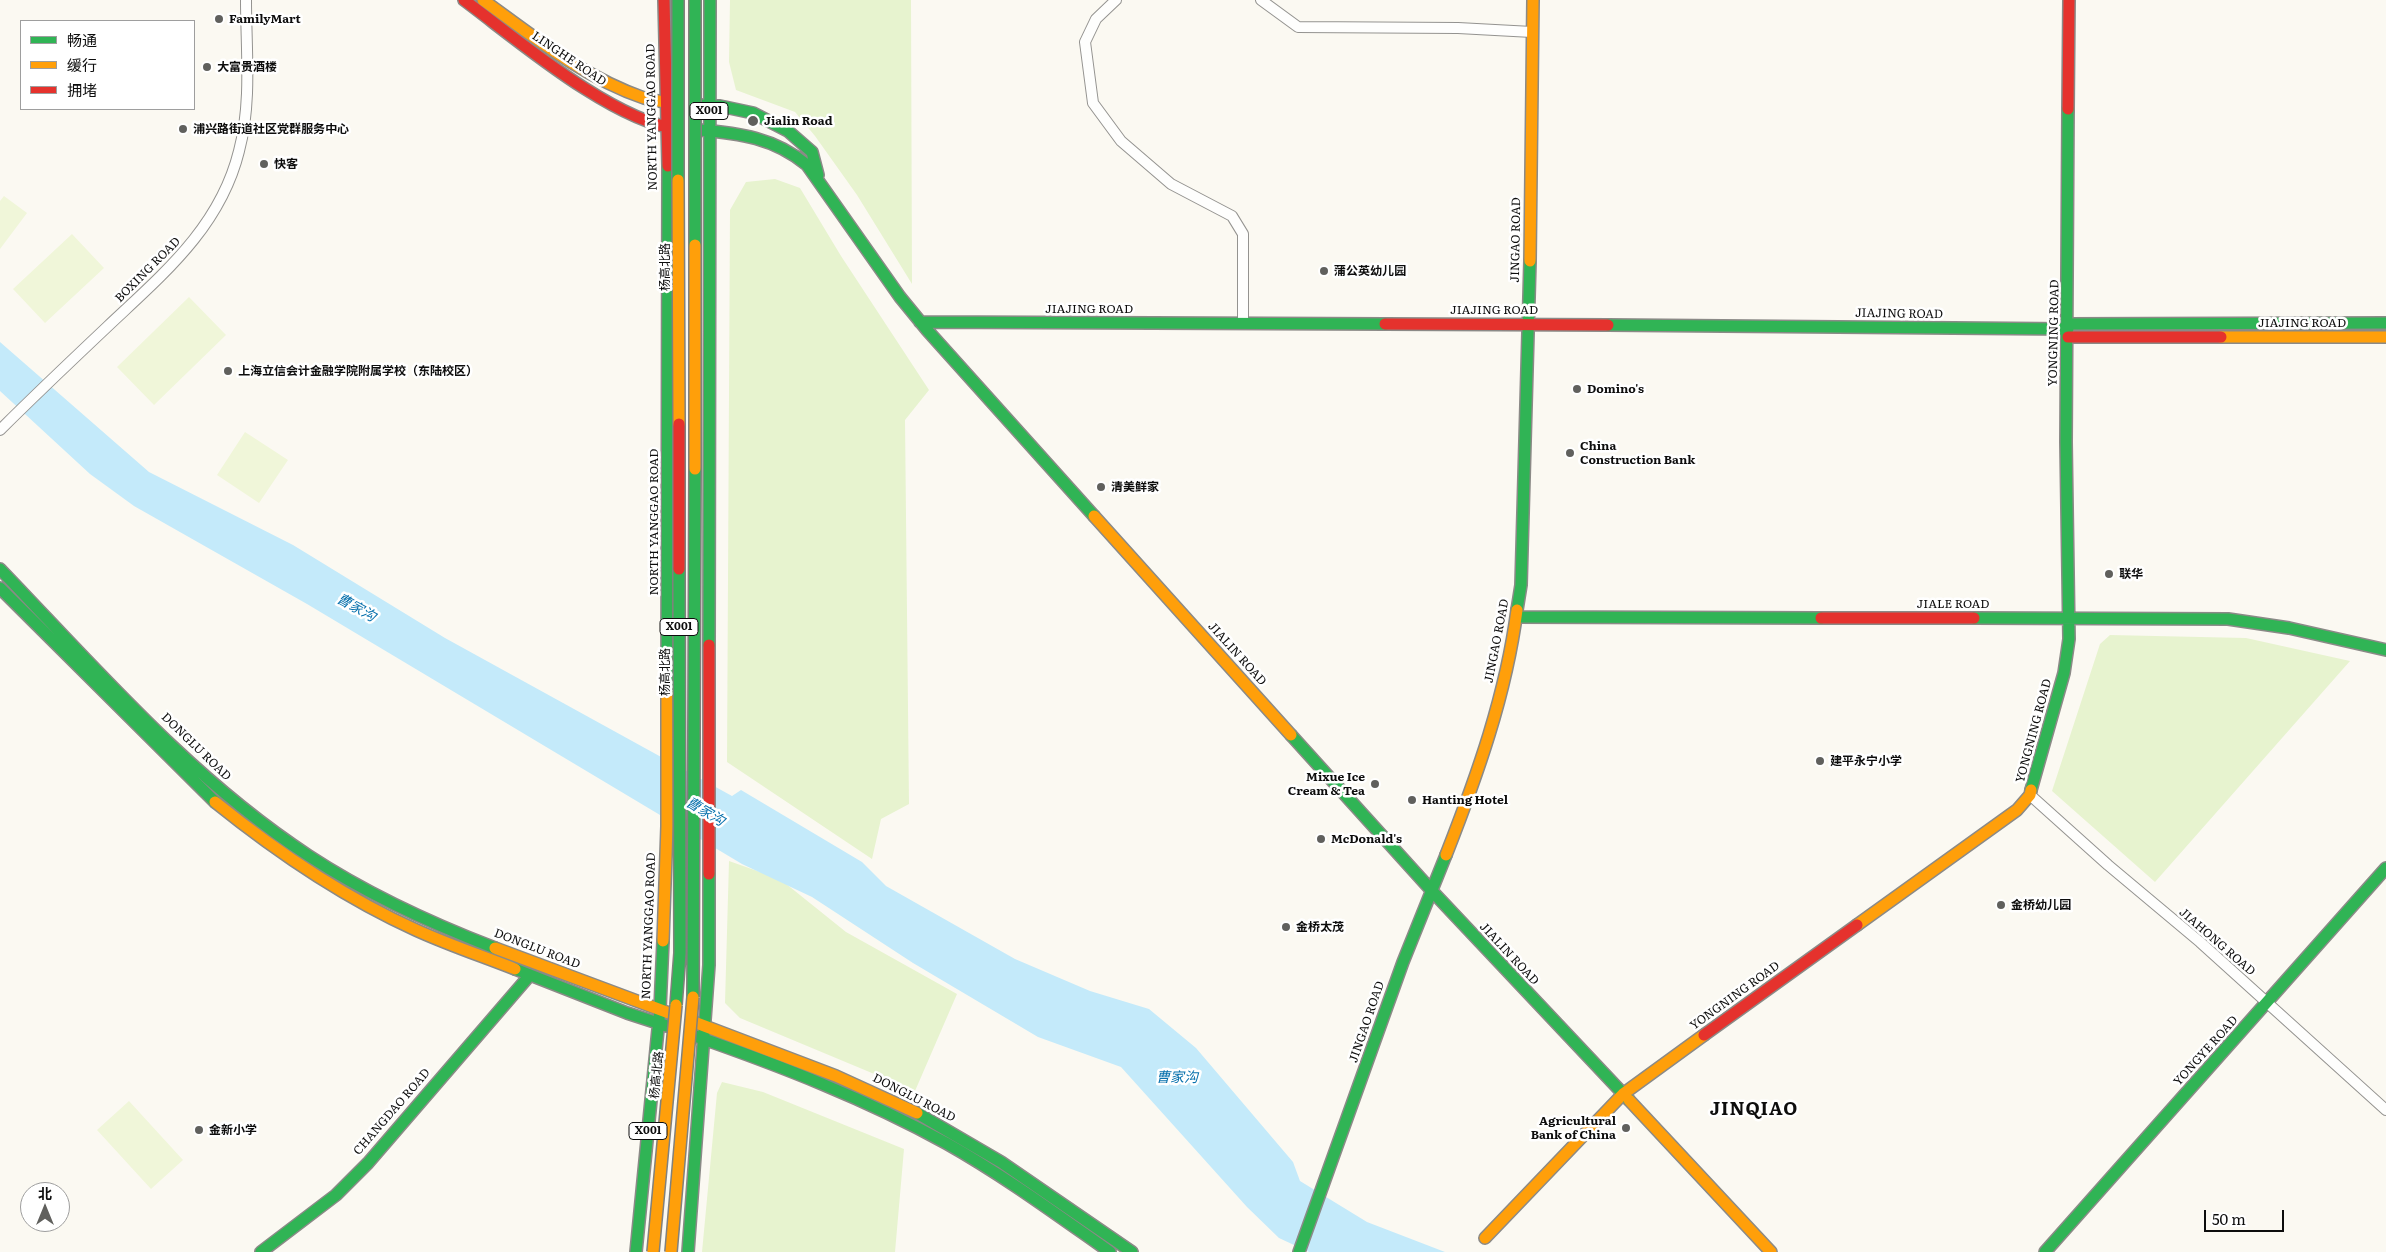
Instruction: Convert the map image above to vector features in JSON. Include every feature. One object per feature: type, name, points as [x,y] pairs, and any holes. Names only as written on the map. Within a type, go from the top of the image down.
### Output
[{"type":"main road","name":"LINGHE ROAD","points":[[464,0],[514,38],[594,92],[625,111],[667,128]]},
{"type":"main road","name":"LINGHE ROAD","points":[[483,0],[567,61],[646,98],[667,103],[709,106],[753,113],[788,131],[812,152],[820,180]]},
{"type":"main road","name":"NORTH YANGGAO ROAD","points":[[636,1252],[659,1023],[667,826],[667,103],[664,0]]},
{"type":"main road","name":"杨高北路","points":[[654,1252],[680,953],[678,0]]},
{"type":"main road","name":"X001","points":[[671,1252],[688,1073],[694,983],[695,0]]},
{"type":"main road","name":"X001","points":[[688,1252],[706,1026],[709,964],[710,0]]},
{"type":"main road","name":"JINGAO ROAD","points":[[1298,1252],[1403,962],[1472,789],[1500,696],[1517,617],[1523,522],[1531,228],[1532,0]]},
{"type":"main road","name":"YONGNING ROAD","points":[[1485,1238],[1623,1094],[2017,810],[2030,795],[2067,658],[2069,617],[2066,442],[2069,0]]},
{"type":"main road","name":"JIALIN ROAD","points":[[667,128],[720,131],[777,143],[794,152],[820,180],[900,298],[924,326],[1432,891],[1771,1252]]},
{"type":"main road","name":"JIAJING ROAD","points":[[924,326],[1243,323],[1527,328]]},
{"type":"main road","name":"JIAJING ROAD","points":[[2068,330],[2386,323]]},
{"type":"main road","name":"JIAJING ROAD","points":[[924,326],[2068,330],[2386,337]]},
{"type":"main road","name":"DONGLU ROAD","points":[[0,569],[149,721],[212,782],[263,824],[302,852],[368,891],[430,922],[846,1080],[917,1113],[1006,1165],[1132,1252]]},
{"type":"main road","name":"DONGLU ROAD","points":[[0,588],[209,797],[255,834],[311,872],[391,918],[443,941],[840,1092],[911,1124],[979,1163],[1110,1252]]},
{"type":"main road","name":"JIALE ROAD","points":[[1517,617],[2069,617],[2235,620],[2289,628],[2386,650]]},
{"type":"main road","name":"YONGYE ROAD","points":[[2045,1252],[2386,868]]},
{"type":"main road","name":"CHANGDAO ROAD","points":[[261,1252],[336,1195],[368,1163],[530,975]]},
{"type":"street","name":"BOXING ROAD","points":[[0,430],[176,262],[203,230],[222,197],[236,163],[244,123],[246,0]]},
{"type":"street","points":[[1116,0],[1096,19],[1085,42],[1093,103],[1121,141],[1171,184],[1232,216],[1243,234],[1243,323]]},
{"type":"street","points":[[1261,0],[1298,27],[1458,28],[1532,32]]},
{"type":"street","name":"JIAHONG ROAD","points":[[2030,795],[2108,866],[2200,942],[2266,1004],[2386,1110]]},
{"type":"green space","points":[[730,0],[911,0],[912,284],[857,195],[815,136],[795,112],[736,90],[729,62]]},
{"type":"green space","points":[[775,179],[800,188],[841,256],[929,390],[905,420],[909,804],[881,819],[872,859],[727,762],[730,210],[746,182]]},
{"type":"green space","points":[[4,196],[27,213],[0,249],[0,201]]},
{"type":"green space","points":[[72,234],[104,268],[45,323],[13,289]]},
{"type":"green space","points":[[189,297],[226,335],[154,405],[117,367]]},
{"type":"green space","points":[[245,432],[288,460],[259,503],[217,475]]},
{"type":"green space","points":[[2110,635],[2246,638],[2350,661],[2155,882],[2052,791],[2100,644]]},
{"type":"green space","points":[[729,861],[780,879],[846,932],[957,994],[915,1091],[740,1018],[725,1003]]},
{"type":"green space","points":[[722,1082],[763,1092],[904,1149],[895,1252],[702,1252],[717,1093]]},
{"type":"green space","points":[[129,1101],[183,1160],[151,1189],[97,1130]]},
{"type":"water","name":"曹家沟","points":[[0,342],[149,472],[293,545],[445,638],[732,796],[741,790],[862,862],[886,886],[1015,959],[1090,991],[1149,1009],[1196,1048],[1293,1162],[1300,1181],[1367,1222],[1445,1252],[1309,1252],[1279,1238],[1247,1207],[1121,1067],[1038,1037],[913,963],[812,897],[742,864],[307,604],[134,506],[90,474],[0,391]]},
{"type":"traffic: fast","points":[[678,0],[678,180]]},
{"type":"traffic: fast","points":[[695,0],[695,245]]},
{"type":"traffic: fast","points":[[709,645],[710,0]]},
{"type":"traffic: fast","points":[[700,105],[720,106],[753,113],[788,131],[812,152],[818,175]]},
{"type":"traffic: fast","points":[[2031,790],[2064,673],[2069,639],[2066,442],[2068,109]]},
{"type":"traffic: fast","points":[[699,130],[756,138],[782,149],[807,165],[900,297],[927,330],[1094,516]]},
{"type":"traffic: fast","points":[[667,693],[668,166]]},
{"type":"traffic: fast","points":[[1517,610],[1521,585],[1530,261]]},
{"type":"traffic: fast","points":[[920,322],[1385,324]]},
{"type":"traffic: fast","points":[[2068,324],[2386,323]]},
{"type":"traffic: fast","points":[[1608,325],[2068,329]]},
{"type":"traffic: fast","points":[[693,997],[695,469]]},
{"type":"traffic: fast","points":[[0,569],[147,722],[225,793],[266,826],[309,856],[353,883],[423,918],[495,948]]},
{"type":"traffic: fast","points":[[676,1005],[680,953],[679,569]]},
{"type":"traffic: fast","points":[[0,588],[215,802]]},
{"type":"traffic: fast","points":[[1517,617],[1821,618]]},
{"type":"traffic: fast","points":[[1974,618],[2228,619],[2289,628],[2386,650]]},
{"type":"traffic: fast","points":[[1291,735],[1432,891],[1629,1100]]},
{"type":"traffic: fast","points":[[1299,1252],[1403,962],[1446,855]]},
{"type":"traffic: fast","points":[[2045,1252],[2386,868]]},
{"type":"traffic: fast","points":[[688,1252],[709,965],[709,874]]},
{"type":"traffic: fast","points":[[636,1252],[660,1009],[663,941]]},
{"type":"traffic: fast","points":[[515,969],[627,1013],[667,1026]]},
{"type":"traffic: fast","points":[[261,1252],[336,1195],[368,1163],[530,975]]},
{"type":"traffic: fast","points":[[695,1036],[823,1084],[916,1127],[988,1168],[1110,1252]]},
{"type":"traffic: fast","points":[[917,1113],[1001,1162],[1132,1252]]},
{"type":"traffic: slow","points":[[483,0],[540,42],[600,79],[644,98],[678,104]]},
{"type":"traffic: slow","points":[[1530,261],[1533,0]]},
{"type":"traffic: slow","points":[[678,180],[679,424]]},
{"type":"traffic: slow","points":[[695,245],[695,469]]},
{"type":"traffic: slow","points":[[2221,337],[2386,337]]},
{"type":"traffic: slow","points":[[1094,516],[1291,735]]},
{"type":"traffic: slow","points":[[1446,855],[1469,795],[1498,704],[1506,673],[1517,610]]},
{"type":"traffic: slow","points":[[663,941],[667,826],[667,693]]},
{"type":"traffic: slow","points":[[1857,925],[2017,810],[2030,795],[2031,790]]},
{"type":"traffic: slow","points":[[215,802],[287,856],[363,903],[453,946],[515,969]]},
{"type":"traffic: slow","points":[[495,948],[669,1013]]},
{"type":"traffic: slow","points":[[671,1252],[693,997]]},
{"type":"traffic: slow","points":[[653,1252],[676,1005]]},
{"type":"traffic: slow","points":[[694,1022],[836,1076],[917,1113]]},
{"type":"traffic: slow","points":[[1485,1238],[1623,1094],[1704,1035]]},
{"type":"traffic: slow","points":[[1629,1100],[1771,1252]]},
{"type":"traffic: jam","points":[[464,0],[538,56],[595,95],[623,111],[651,123],[677,129]]},
{"type":"traffic: jam","points":[[664,0],[668,166]]},
{"type":"traffic: jam","points":[[2068,109],[2069,0]]},
{"type":"traffic: jam","points":[[1385,324],[1608,325]]},
{"type":"traffic: jam","points":[[2068,337],[2221,337]]},
{"type":"traffic: jam","points":[[679,424],[679,569]]},
{"type":"traffic: jam","points":[[1821,618],[1974,618]]},
{"type":"traffic: jam","points":[[709,645],[709,874]]},
{"type":"traffic: jam","points":[[1704,1035],[1857,925]]},
{"type":"place","name":"FamilyMart","points":[[219,19]]},
{"type":"place","name":"大富贵酒楼","points":[[207,67]]},
{"type":"place","name":"Jialin Road","points":[[753,121]]},
{"type":"place","name":"浦兴路街道社区党群服务中心","points":[[183,129]]},
{"type":"place","name":"快客","points":[[264,164]]},
{"type":"place","name":"蒲公英幼儿园","points":[[1324,271]]},
{"type":"place","name":"上海立信会计金融学院附属学校（东陆校区）","points":[[228,371]]},
{"type":"place","name":"Domino's","points":[[1577,389]]},
{"type":"place","name":"China Construction Bank","points":[[1570,453]]},
{"type":"place","name":"清美鲜家","points":[[1101,487]]},
{"type":"place","name":"联华","points":[[2109,574]]},
{"type":"place","name":"建平永宁小学","points":[[1820,761]]},
{"type":"place","name":"Mixue Ice Cream & Tea","points":[[1375,784]]},
{"type":"place","name":"Hanting Hotel","points":[[1412,800]]},
{"type":"place","name":"McDonald's","points":[[1321,839]]},
{"type":"place","name":"金桥幼儿园","points":[[2001,905]]},
{"type":"place","name":"金桥太茂","points":[[1286,927]]},
{"type":"place","name":"Agricultural Bank of China","points":[[1626,1128]]},
{"type":"place","name":"金新小学","points":[[199,1130]]},
{"type":"district","name":"JINQIAO","points":[[1754,1110]]}]
